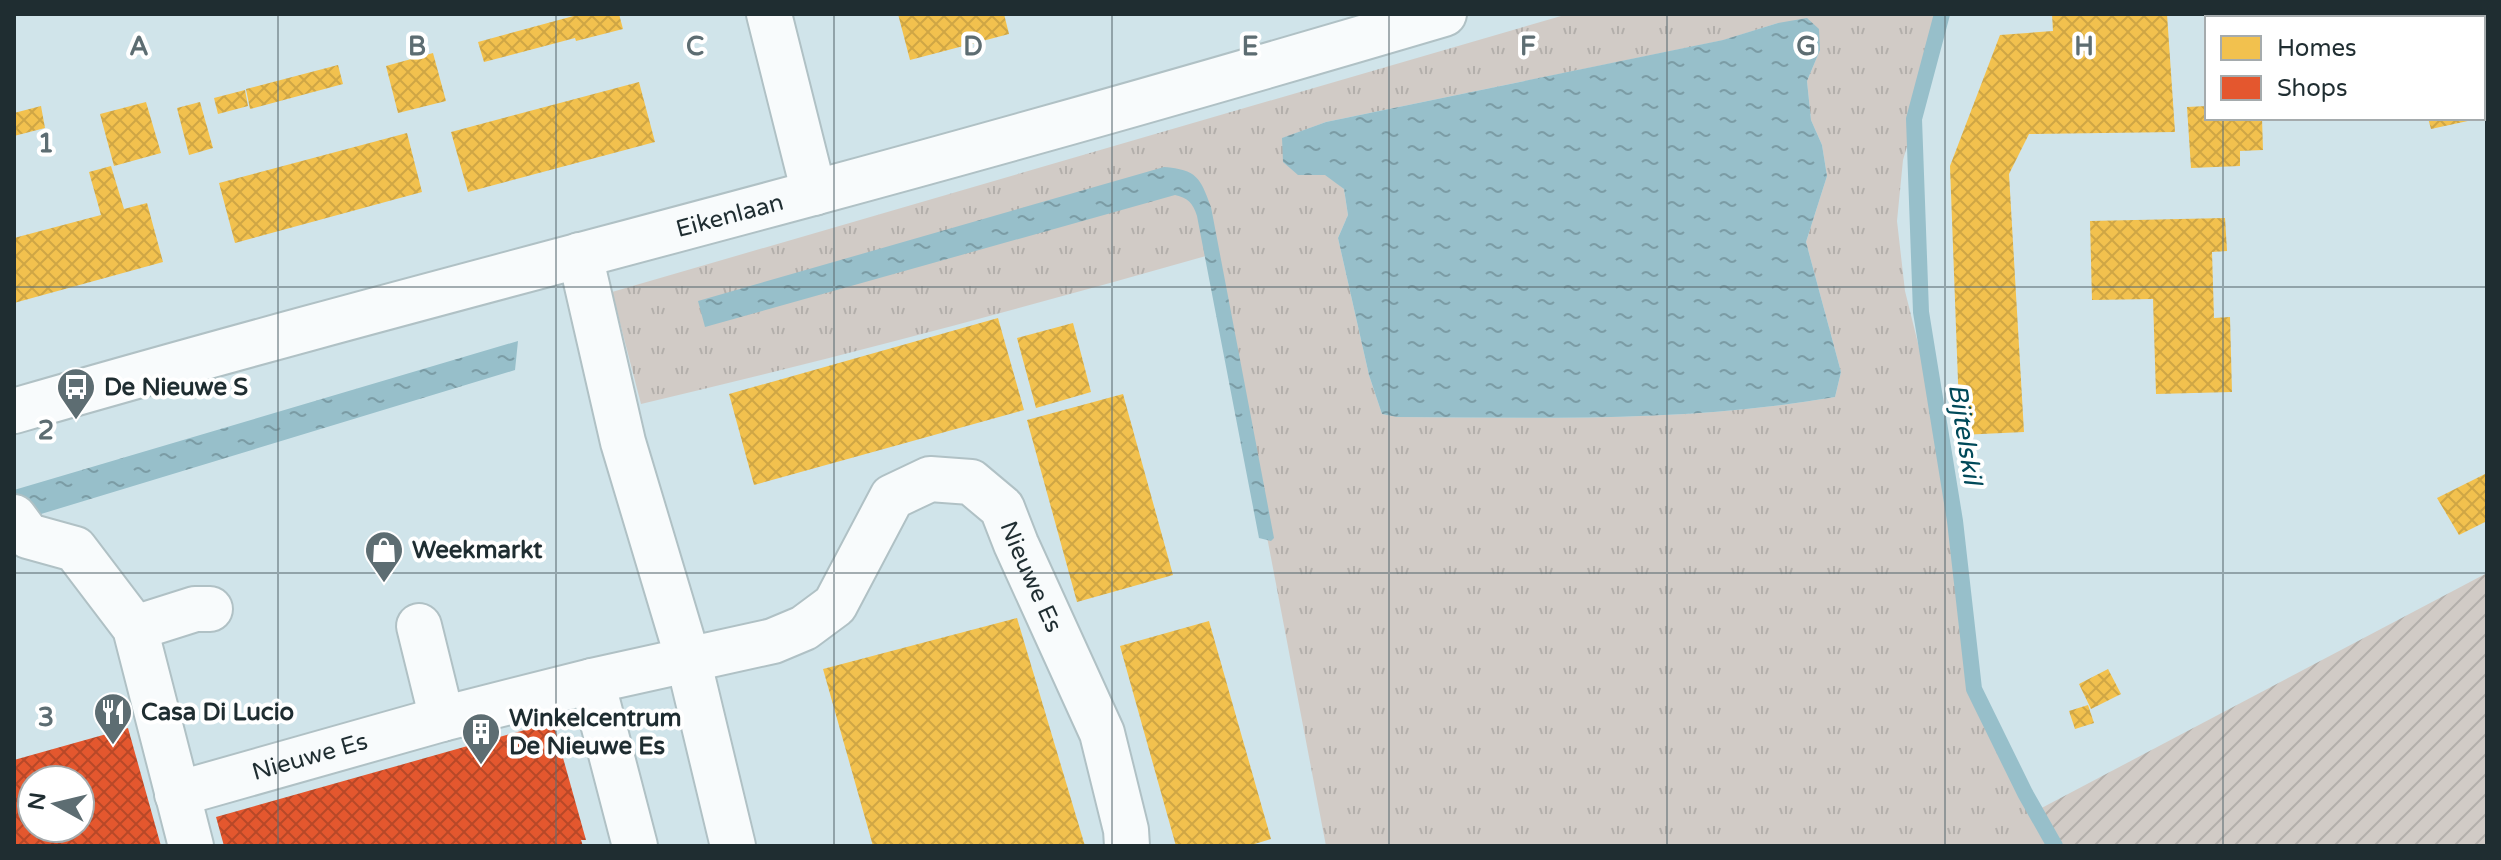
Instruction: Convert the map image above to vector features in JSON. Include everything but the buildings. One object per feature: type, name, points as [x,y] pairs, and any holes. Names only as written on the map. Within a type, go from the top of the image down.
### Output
[{"type":"street","points":[[769,14],[814,193]]},
{"type":"street","name":"Eikenlaan","points":[[14,411],[217,352],[814,193],[1239,75],[1444,14]]},
{"type":"street","points":[[580,255],[623,442],[688,659],[733,846]]},
{"type":"street","name":"Nieuwe Es","points":[[177,794],[442,719],[592,681],[773,641],[804,628],[835,605],[892,497],[930,479],[971,482],[1002,508],[1102,733],[1126,830],[1127,846]]},
{"type":"street","points":[[21,527],[75,549],[135,628],[191,846]]},
{"type":"street","points":[[135,628],[195,609],[210,609]]},
{"type":"street","points":[[419,626],[442,719]]},
{"type":"street","points":[[592,681],[635,846]]},
{"type":"green space","points":[[1568,14],[1950,14],[1939,35],[1903,160],[1897,221],[1905,291],[1937,420],[1965,656],[2003,754],[2053,846],[1326,846],[1213,254],[928,332],[641,404],[612,292]],"holes":[[[1778,23],[1820,50],[1807,81],[1811,120],[1822,145],[1827,176],[1806,242],[1841,372],[1835,397],[1671,415],[1507,418],[1397,417],[1382,414],[1369,375],[1338,238],[1348,215],[1344,189],[1283,138],[1326,122],[1724,40]]]},
{"type":"green space","points":[[2487,573],[2487,846],[2053,846],[2034,812]]},
{"type":"water","points":[[1807,18],[1819,29],[1820,50],[1807,81],[1811,120],[1822,145],[1827,176],[1806,242],[1841,372],[1835,397],[1671,415],[1507,418],[1397,417],[1382,414],[1369,375],[1338,238],[1348,215],[1344,189],[1325,175],[1298,175],[1283,162],[1282,138],[1326,122],[1723,40],[1778,23]]},
{"type":"water","points":[[1164,167],[1184,170],[1196,177],[1211,207],[1274,538],[1271,541],[1259,538],[1197,216],[1189,202],[1180,196],[705,327],[698,301]]},
{"type":"water","points":[[518,341],[515,370],[41,514],[14,536],[14,490]]},
{"type":"waterway","name":"Bijtelskil","points":[[1942,14],[1914,119],[1921,312],[1955,521],[1974,689],[2055,846]]},
{"type":"place","name":"De Nieuwe S","points":[[76,421]]},
{"type":"place","name":"Weekmarkt","points":[[384,584]]},
{"type":"place","name":"Casa Di Lucio","points":[[113,746]]},
{"type":"place","name":"Winkelcentrum De Nieuwe Es","points":[[481,766]]}]
